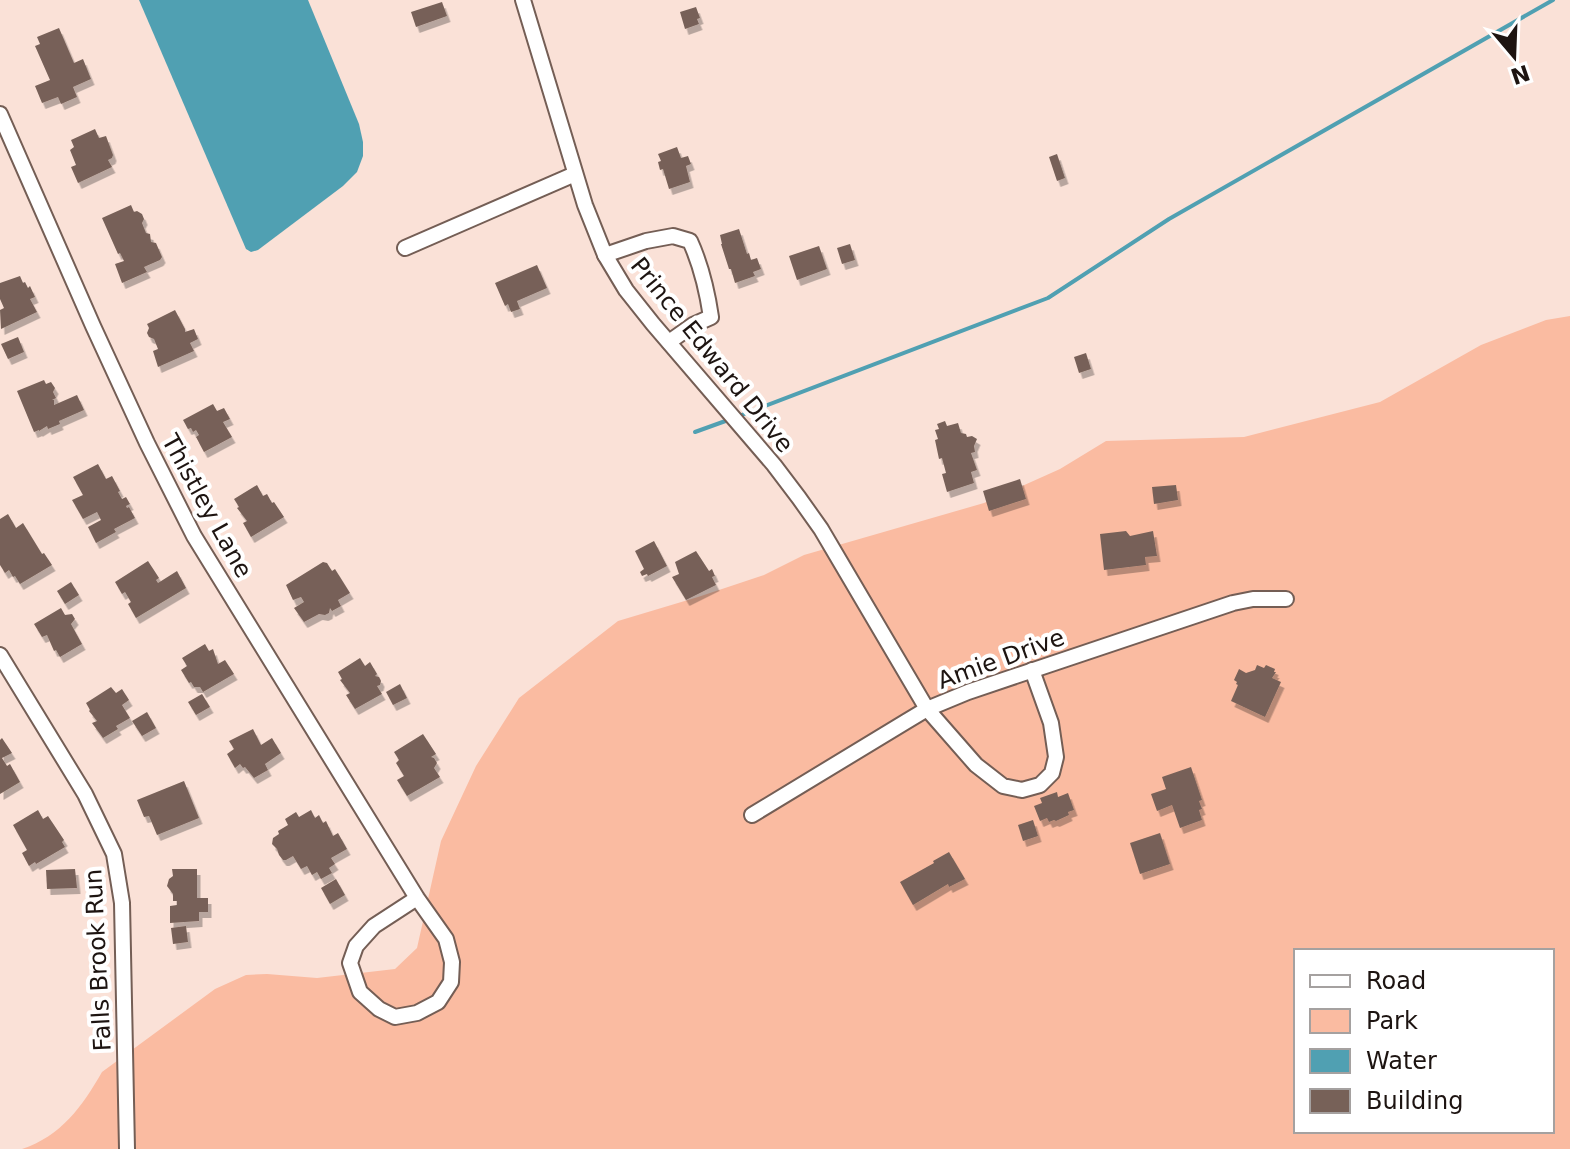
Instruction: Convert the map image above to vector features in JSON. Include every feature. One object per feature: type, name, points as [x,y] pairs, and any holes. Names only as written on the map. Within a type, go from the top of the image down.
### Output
[{"type":"street","name":"Prince Edward Drive","points":[[523,0],[590,220],[605,255],[626,290],[799,498],[821,529],[927,709],[976,765],[1003,786],[1022,790],[1040,785],[1052,773],[1056,757],[1051,723],[1032,670]]},
{"type":"street","name":"Thistley Lane","points":[[0,114],[93,326],[194,536],[417,898],[446,939],[452,962],[451,982],[438,1002],[417,1013],[395,1017],[379,1009],[360,992],[350,963],[356,946],[374,926],[417,898]]},
{"type":"street","points":[[405,248],[575,174]]},
{"type":"street","points":[[605,255],[646,241],[673,236],[690,241],[698,258],[711,317],[669,342]]},
{"type":"street","name":"Amie Drive","points":[[752,815],[927,709],[968,692],[1233,603],[1253,599],[1286,599]]},
{"type":"street","name":"Falls Brook Run","points":[[0,655],[85,794],[114,854],[122,903],[127,1149]]},
{"type":"green space","points":[[1570,316],[1570,1149],[22,1149],[48,1136],[69,1119],[102,1072],[215,989],[246,975],[317,978],[395,969],[417,948],[441,841],[476,766],[519,698],[618,621],[764,575],[804,555],[984,503],[1060,469],[1106,441],[1244,437],[1380,402],[1481,345],[1546,320]]},
{"type":"water","points":[[139,0],[308,0],[359,124],[363,156],[357,172],[258,250],[251,252],[246,249]]},
{"type":"building","points":[[442,2],[447,16],[416,27],[411,12]]},
{"type":"building","points":[[696,7],[699,24],[685,29],[680,12]]},
{"type":"building","points":[[59,28],[74,63],[83,59],[91,79],[73,87],[77,97],[61,104],[58,97],[42,103],[35,86],[50,80],[35,46],[40,44],[37,37]]},
{"type":"building","points":[[95,129],[99,138],[106,136],[113,155],[108,160],[112,167],[78,183],[71,167],[76,165],[70,150],[74,147],[71,140]]},
{"type":"building","points":[[677,147],[681,158],[688,156],[691,164],[686,166],[690,182],[669,189],[663,169],[660,170],[658,154]]},
{"type":"building","points":[[1057,154],[1065,178],[1057,181],[1049,157]]},
{"type":"building","points":[[131,205],[134,212],[142,214],[146,233],[150,234],[151,242],[156,243],[162,257],[144,267],[147,272],[122,283],[115,264],[124,261],[102,218]]},
{"type":"building","points":[[739,229],[747,254],[751,260],[757,258],[761,269],[753,272],[755,276],[735,283],[720,235]]},
{"type":"building","points":[[850,244],[855,260],[842,264],[837,248]]},
{"type":"building","points":[[819,246],[827,269],[797,280],[789,256]]},
{"type":"building","points":[[537,265],[547,288],[517,301],[520,309],[511,312],[495,283]]},
{"type":"building","points":[[20,276],[28,288],[30,286],[35,297],[30,299],[37,312],[1,329],[0,310],[4,308],[0,299],[0,283]]},
{"type":"building","points":[[175,310],[185,332],[194,329],[198,339],[190,343],[194,351],[158,367],[153,351],[158,349],[147,333],[147,324]]},
{"type":"building","points":[[18,337],[24,352],[8,359],[1,344]]},
{"type":"building","points":[[1086,353],[1091,369],[1079,373],[1074,357]]},
{"type":"building","points":[[44,380],[46,384],[51,382],[55,388],[54,405],[77,395],[84,410],[59,421],[60,424],[34,432],[17,391]]},
{"type":"building","points":[[213,404],[217,411],[224,408],[230,419],[223,422],[232,437],[204,452],[196,430],[188,429],[183,420]]},
{"type":"building","points":[[945,421],[947,426],[958,423],[961,433],[977,439],[975,452],[971,453],[977,470],[971,472],[974,483],[947,492],[942,474],[946,473],[935,440],[938,439],[937,424]]},
{"type":"building","points":[[98,464],[106,479],[112,476],[118,492],[122,499],[126,497],[130,504],[126,506],[135,518],[96,543],[88,527],[101,520],[97,512],[83,519],[72,500],[83,495],[73,477]]},
{"type":"building","points":[[1020,479],[1026,499],[989,511],[983,491]]},
{"type":"building","points":[[257,485],[263,496],[267,494],[284,517],[251,537],[243,523],[247,521],[234,499]]},
{"type":"building","points":[[1176,485],[1178,500],[1154,504],[1152,487]]},
{"type":"building","points":[[8,514],[16,528],[23,523],[52,565],[20,584],[9,570],[5,573],[0,565],[0,519]]},
{"type":"building","points":[[1126,531],[1130,536],[1153,531],[1157,556],[1145,557],[1146,565],[1104,570],[1100,534]]},
{"type":"building","points":[[654,541],[667,566],[642,576],[640,572],[644,569],[635,551]]},
{"type":"building","points":[[696,551],[709,571],[712,569],[716,585],[686,600],[672,577],[679,574],[675,562]]},
{"type":"building","points":[[148,561],[159,578],[156,580],[158,583],[177,571],[186,588],[136,618],[128,604],[131,602],[115,582]]},
{"type":"building","points":[[323,562],[332,571],[335,569],[350,593],[338,600],[341,606],[332,611],[330,608],[329,613],[319,614],[304,622],[294,608],[304,602],[301,597],[293,600],[286,585]]},
{"type":"building","points":[[71,582],[79,595],[65,604],[57,591]]},
{"type":"building","points":[[61,608],[65,615],[72,614],[75,619],[71,624],[82,644],[60,657],[47,635],[42,637],[34,624]]},
{"type":"building","points":[[205,644],[209,651],[213,649],[218,664],[225,660],[234,674],[203,692],[200,687],[189,683],[181,670],[187,666],[182,658]]},
{"type":"building","points":[[360,658],[365,666],[370,662],[377,674],[375,676],[381,681],[377,686],[382,694],[355,709],[338,672]]},
{"type":"building","points":[[1257,665],[1275,669],[1272,678],[1281,682],[1265,717],[1231,701],[1238,685],[1234,680],[1239,669],[1246,673],[1255,670]]},
{"type":"building","points":[[400,684],[407,698],[393,705],[386,692]]},
{"type":"building","points":[[111,687],[116,693],[122,689],[129,700],[122,705],[130,718],[103,738],[92,723],[97,721],[86,703]]},
{"type":"building","points":[[202,694],[210,707],[196,715],[188,702]]},
{"type":"building","points":[[147,712],[156,728],[142,736],[132,721]]},
{"type":"building","points":[[253,729],[261,745],[272,738],[281,753],[265,764],[268,770],[254,778],[240,764],[235,768],[227,754],[234,749],[229,741]]},
{"type":"building","points":[[423,734],[436,754],[431,757],[437,763],[434,768],[440,777],[407,796],[397,780],[404,776],[394,752]]},
{"type":"building","points":[[2,738],[12,753],[2,758],[7,766],[10,764],[20,782],[0,794],[0,740]]},
{"type":"building","points":[[1191,767],[1202,800],[1199,801],[1202,809],[1199,810],[1202,820],[1180,828],[1172,805],[1157,811],[1151,794],[1166,789],[1162,777]]},
{"type":"building","points":[[184,781],[199,818],[157,835],[149,816],[144,817],[137,800]]},
{"type":"building","points":[[1057,792],[1058,797],[1068,793],[1074,810],[1056,821],[1049,822],[1047,818],[1040,821],[1034,806],[1042,803],[1040,798]]},
{"type":"building","points":[[38,810],[43,819],[48,816],[64,840],[65,847],[29,866],[22,853],[27,850],[13,825]]},
{"type":"building","points":[[311,810],[315,818],[319,815],[323,823],[326,821],[333,836],[338,833],[347,849],[331,858],[335,864],[329,868],[332,873],[321,879],[317,872],[312,875],[307,866],[301,869],[293,856],[283,860],[272,844],[278,831],[288,825],[285,819],[296,812],[299,817]]},
{"type":"building","points":[[1033,820],[1038,836],[1023,841],[1018,825]]},
{"type":"building","points":[[1160,833],[1170,864],[1140,874],[1130,843]]},
{"type":"building","points":[[949,852],[965,879],[949,887],[948,884],[913,905],[900,882]]},
{"type":"building","points":[[75,869],[77,888],[47,889],[46,870]]},
{"type":"building","points":[[172,869],[197,869],[197,898],[208,898],[208,912],[199,912],[199,921],[170,923],[170,906],[177,905],[167,886],[173,876]]},
{"type":"building","points":[[336,879],[345,895],[330,904],[321,888]]},
{"type":"building","points":[[186,926],[188,942],[173,944],[171,928]]},
{"type":"waterway","points":[[739,416],[1048,298],[1169,219],[1553,0]]},
{"type":"waterway","points":[[695,432],[731,419]]}]
